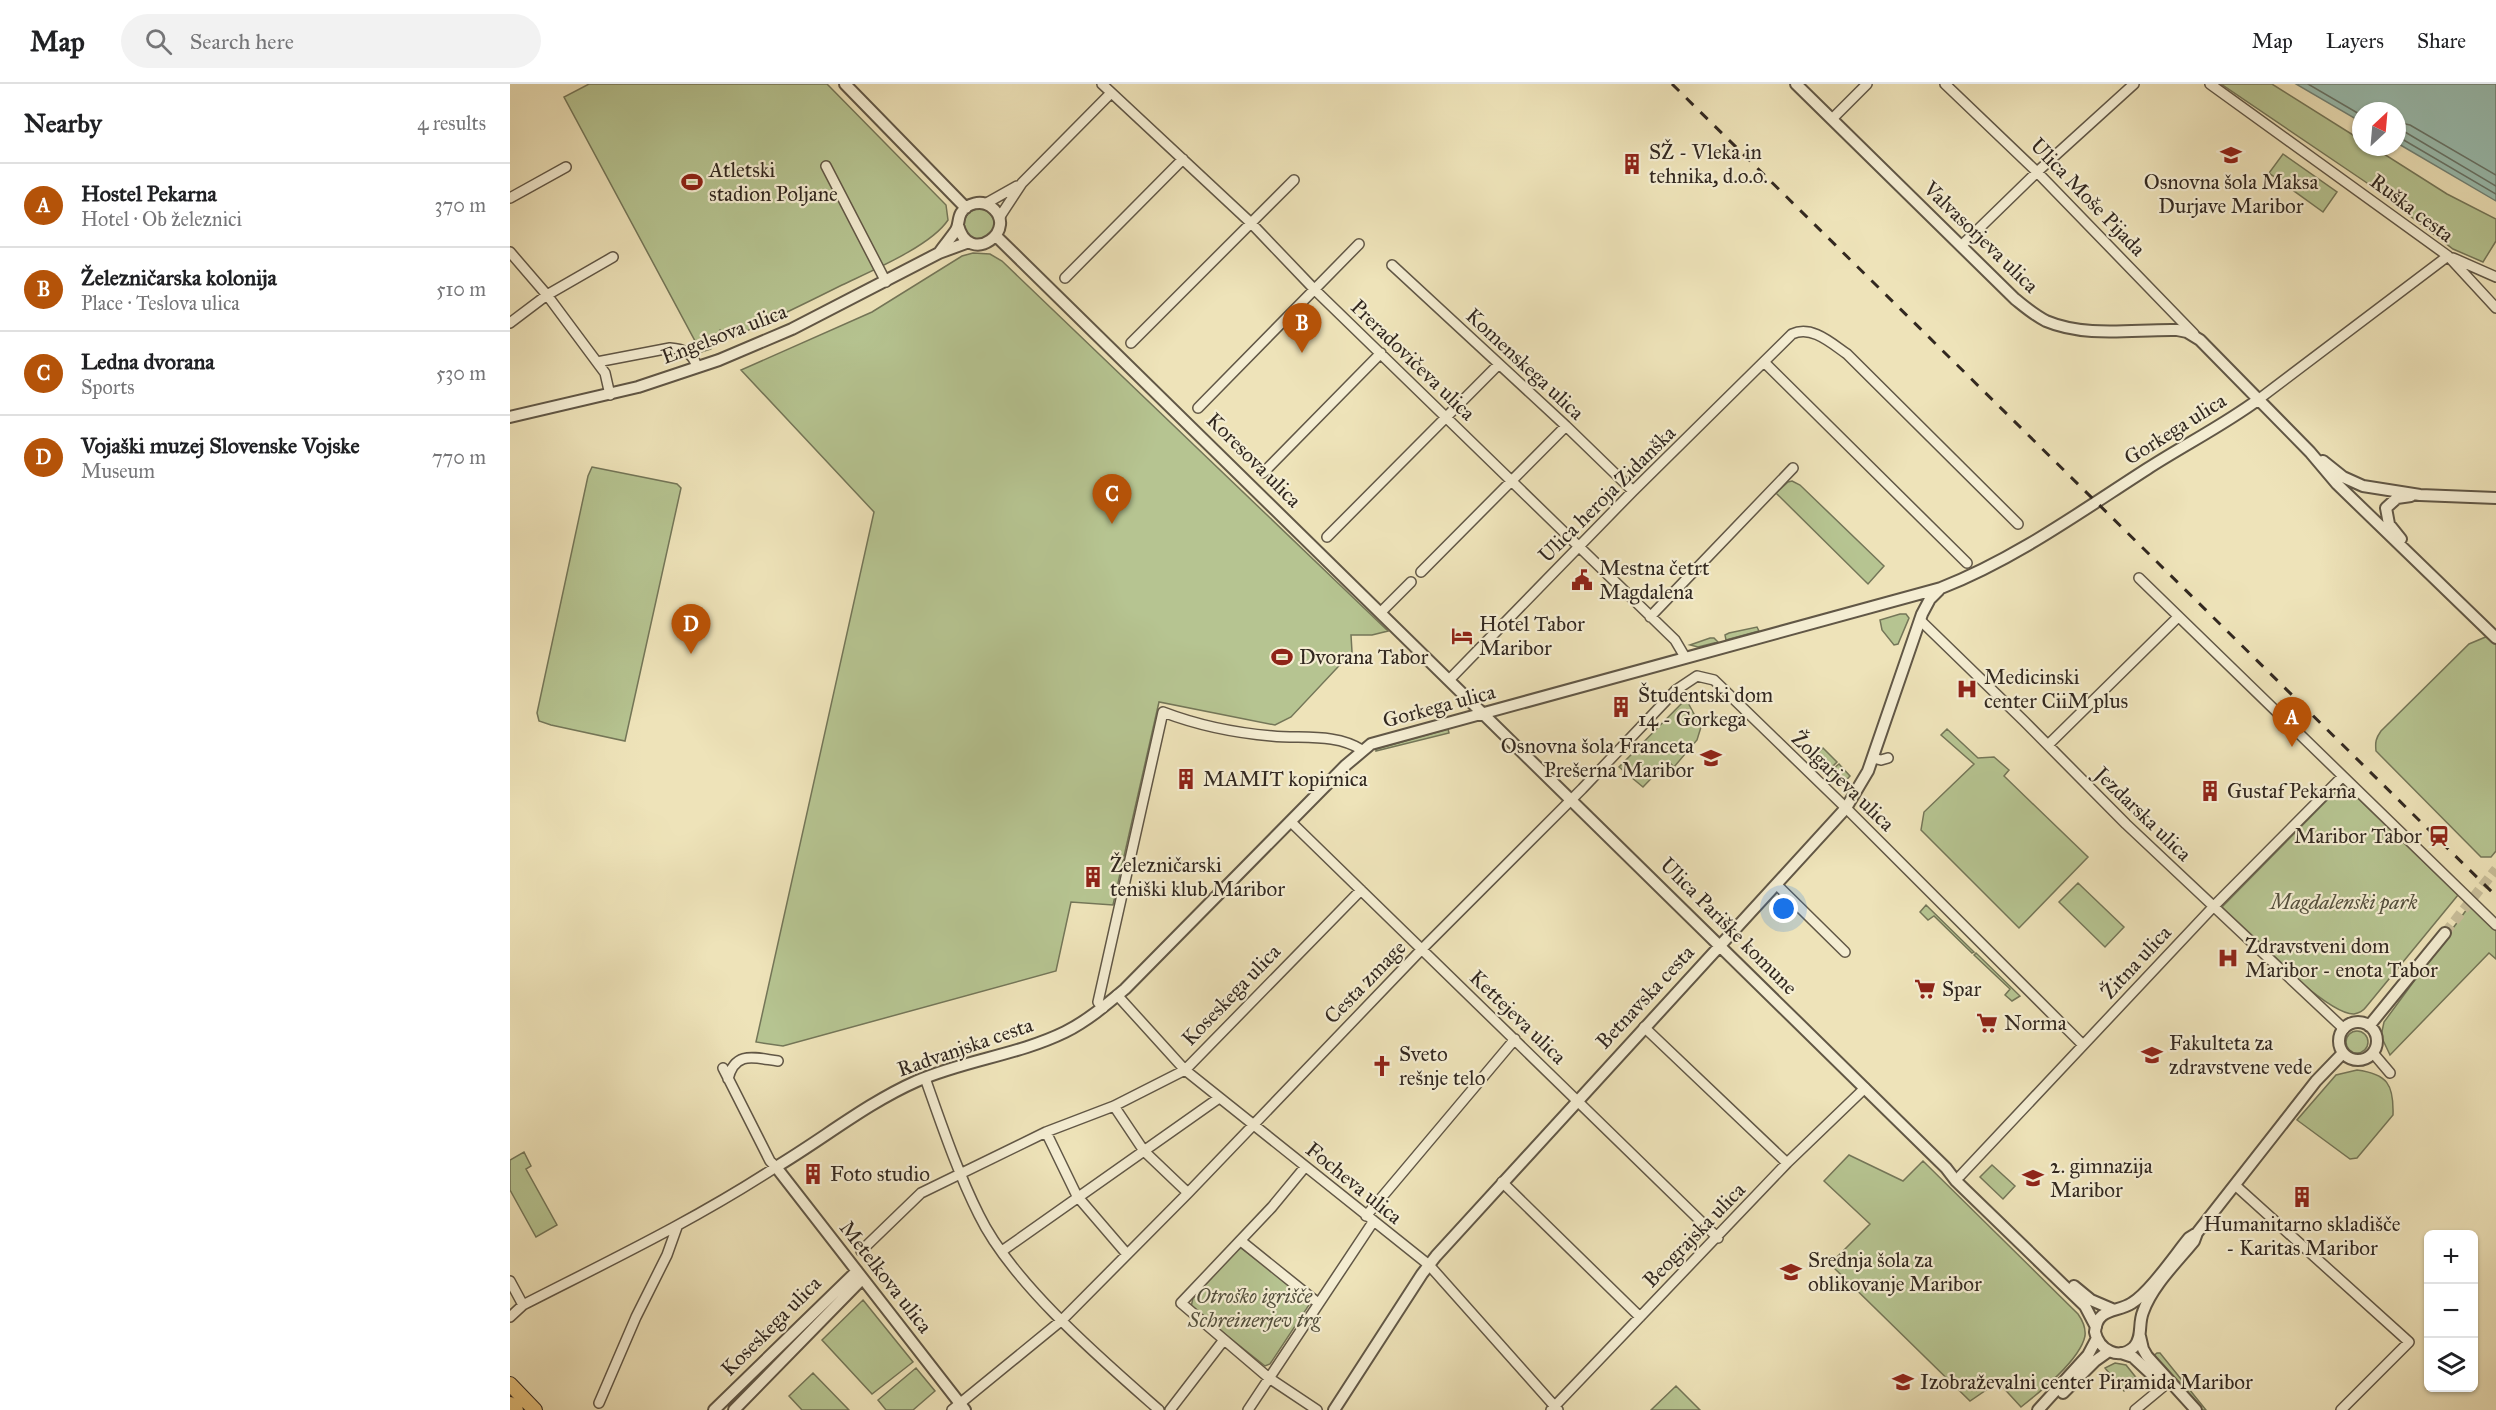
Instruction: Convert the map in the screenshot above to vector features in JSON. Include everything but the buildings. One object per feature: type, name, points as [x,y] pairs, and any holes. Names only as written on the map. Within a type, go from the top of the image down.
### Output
[{"type":"main road","points":[[510,1384],[535,1410]]},
{"type":"main road","points":[[510,1404],[516,1410]]},
{"type":"street","points":[[845,84],[966,208]]},
{"type":"street","name":"Preradovičeva ulica","points":[[1101,84],[1251,223],[1315,290],[1675,640],[1685,657]]},
{"type":"street","name":"Valvasorjeva ulica","points":[[1796,84],[2015,299],[2046,321],[2069,328],[2091,331],[2177,330],[2187,332],[2200,340],[2259,399]]},
{"type":"street","points":[[1832,119],[1867,84]]},
{"type":"street","name":"Ulica Moše Pijada","points":[[1944,84],[2037,172],[2200,340]]},
{"type":"street","points":[[1961,246],[2037,172],[2134,84]]},
{"type":"street","name":"Ruška cesta","points":[[2210,84],[2372,199],[2432,247],[2448,256],[2496,308]]},
{"type":"street","points":[[999,218],[1022,183],[1111,93]]},
{"type":"street","points":[[1065,278],[1183,159]]},
{"type":"street","points":[[826,166],[886,282]]},
{"type":"street","points":[[510,198],[566,167]]},
{"type":"street","points":[[1131,344],[1294,180]]},
{"type":"street","points":[[985,204],[1022,183]]},
{"type":"street","points":[[939,253],[958,225],[966,208],[978,203],[991,207],[999,218],[1000,225],[996,236],[984,244],[969,242],[960,232],[958,225]]},
{"type":"street","name":"Koresova ulica","points":[[996,236],[1483,714]]},
{"type":"street","name":"Engelsova ulica","points":[[510,417],[610,395],[697,367],[792,329],[939,253],[969,242]]},
{"type":"street","points":[[1198,408],[1359,243]]},
{"type":"street","points":[[510,252],[547,295],[597,362],[607,378],[610,395]]},
{"type":"street","points":[[2448,256],[2496,277]]},
{"type":"street","name":"Gorkega ulica","points":[[1102,1008],[1098,1002],[1163,712],[1187,721],[1270,736],[1340,739],[1362,750],[1371,744],[1901,597],[1941,588],[1982,571],[2018,551],[2213,430],[2259,399],[2448,256]]},
{"type":"street","points":[[510,323],[547,295],[613,257]]},
{"type":"street","name":"Komenskega ulica","points":[[1392,265],[1633,491]]},
{"type":"street","name":"Ulica heroja Zidanška","points":[[1449,680],[1633,491],[1792,334],[1798,331],[1812,333],[1847,354],[2018,524]]},
{"type":"street","points":[[597,362],[680,348],[693,356],[697,367]]},
{"type":"street","points":[[1263,473],[1381,353]]},
{"type":"street","points":[[1764,362],[1967,563]]},
{"type":"street","points":[[1327,537],[1499,364]]},
{"type":"street","points":[[2259,399],[2337,484],[2403,549],[2409,551]]},
{"type":"street","points":[[1421,572],[1566,426]]},
{"type":"street","points":[[2310,452],[2354,483],[2420,495],[2496,498]]},
{"type":"street","points":[[1650,617],[1793,468]]},
{"type":"street","points":[[2420,495],[2397,498],[2386,508],[2389,524],[2406,543],[2409,551],[2496,638]]},
{"type":"street","points":[[2139,578],[2496,926]]},
{"type":"street","points":[[1381,612],[1411,582]]},
{"type":"street","name":"Betnavska cesta","points":[[1334,1410],[1429,1265],[1502,1182],[1846,808],[1865,779],[1874,758],[1920,620],[1930,599],[1941,588]]},
{"type":"street","points":[[2048,745],[2178,617]]},
{"type":"street","name":"Jezdarska ulica","points":[[1920,620],[2126,824],[2344,1029]]},
{"type":"street","name":"Žolgarjeva ulica","points":[[1572,799],[1676,690],[1696,676],[1714,680],[2084,1045]]},
{"type":"street","name":"Ulica Pariške komune","points":[[1483,714],[1721,945],[1946,1168],[1956,1181],[2085,1306],[2096,1332]]},
{"type":"street","name":"Radvanjska cesta","points":[[510,1317],[523,1305],[677,1227],[736,1194],[893,1093],[924,1078],[1053,1038],[1077,1026],[1117,995],[1292,823],[1362,750]]},
{"type":"street","points":[[1874,758],[1881,760],[1888,758]]},
{"type":"street","name":"Žitna ulica","points":[[1960,1176],[2214,906],[2342,777]]},
{"type":"street","name":"Cesta zmage","points":[[959,1408],[1062,1320],[1188,1193],[1422,949],[1572,799]]},
{"type":"street","name":"Kettejeva ulica","points":[[1292,823],[1718,1238]]},
{"type":"street","points":[[1776,885],[1845,952]]},
{"type":"street","name":"Koseskega ulica","points":[[861,1251],[921,1193],[1046,1132],[1114,1106],[1185,1070],[1361,890]]},
{"type":"street","points":[[2369,1026],[2445,933]]},
{"type":"street","name":"Focheva ulica","points":[[1117,995],[1185,1070],[1429,1265],[1555,1409]]},
{"type":"street","points":[[2358,1023],[2369,1026],[2376,1040],[2373,1053],[2360,1060],[2351,1059],[2343,1053],[2339,1039],[2344,1029],[2358,1023]]},
{"type":"street","points":[[1644,1027],[1787,1163]]},
{"type":"street","points":[[1248,1410],[1318,1304],[1370,1219],[1515,1039]]},
{"type":"street","points":[[2196,1410],[2143,1349],[2139,1324],[2144,1300],[2189,1238],[2197,1233],[2316,1081],[2343,1053]]},
{"type":"street","points":[[2373,1053],[2390,1073]]},
{"type":"street","points":[[728,1079],[733,1064],[740,1060],[750,1057],[778,1061]]},
{"type":"street","points":[[723,1068],[770,1161],[776,1167]]},
{"type":"street","points":[[924,1078],[979,1216],[1002,1251],[1062,1320],[1158,1410]]},
{"type":"street","name":"Beograjska ulica","points":[[1555,1409],[1787,1163],[1865,1088]]},
{"type":"street","points":[[1002,1251],[1219,1098]]},
{"type":"street","points":[[1114,1106],[1144,1150],[1188,1193]]},
{"type":"street","points":[[1046,1132],[1077,1196],[1126,1253]]},
{"type":"street","name":"Metelkova ulica","points":[[776,1167],[959,1408]]},
{"type":"street","points":[[1305,1167],[1241,1241],[1181,1303],[1269,1378],[1317,1410]]},
{"type":"street","name":"Ulica Pariške komune","points":[[1946,1168],[1960,1176],[2080,1291],[2091,1300],[2117,1309]]},
{"type":"street","points":[[1502,1182],[1640,1317]]},
{"type":"street","points":[[2235,1185],[2409,1342],[2341,1410]]},
{"type":"street","points":[[599,1403],[636,1317],[667,1255],[677,1227]]},
{"type":"street","points":[[1241,1241],[1318,1304]]},
{"type":"street","name":"Koseskega ulica","points":[[714,1410],[859,1275]]},
{"type":"street","name":"Koseskega ulica","points":[[734,1410],[859,1275]]},
{"type":"street","points":[[510,1281],[523,1305]]},
{"type":"street","points":[[2039,1410],[2088,1355],[2100,1317],[2144,1300]]},
{"type":"street","points":[[2117,1309],[2132,1313],[2139,1324]]},
{"type":"street","points":[[2096,1332],[2103,1347],[2140,1362],[2187,1410]]},
{"type":"street","points":[[2121,1353],[2133,1347],[2140,1336]]},
{"type":"street","points":[[1170,1410],[1223,1341]]},
{"type":"street","points":[[2039,1410],[2059,1396],[2095,1361],[2109,1351]]},
{"type":"street","points":[[2135,1410],[2164,1386]]},
{"type":"green space","points":[[589,84],[827,84],[946,205],[948,220],[940,230],[900,257],[788,312],[733,337],[720,330],[711,349],[701,352],[564,97]]},
{"type":"green space","points":[[2221,84],[2272,84],[2352,134],[2352,156],[2387,156],[2447,194],[2496,219],[2496,241],[2483,262],[2453,249],[2370,185]]},
{"type":"green space","points":[[2283,154],[2337,192],[2323,212],[2269,173]]},
{"type":"green space","points":[[979,209],[989,214],[994,224],[989,234],[979,239],[969,234],[964,224],[969,214]]},
{"type":"green space","points":[[973,253],[990,254],[1002,261],[1388,631],[1372,635],[1351,635],[1352,652],[1291,717],[1275,725],[1159,702],[1113,905],[1071,902],[1056,971],[783,1046],[756,1042],[874,512],[741,370],[872,312],[962,256]]},
{"type":"green space","points":[[592,467],[677,484],[681,488],[625,741],[551,725],[539,721],[537,713],[588,476]]},
{"type":"green space","points":[[1792,481],[1800,485],[1884,566],[1868,584],[1776,493]]},
{"type":"green space","points":[[1906,614],[1909,618],[1898,644],[1894,645],[1882,630],[1880,620]]},
{"type":"green space","points":[[1757,627],[1759,631],[1726,640],[1725,635],[1729,633]]},
{"type":"green space","points":[[2488,636],[2496,645],[2496,851],[2491,857],[2481,857],[2376,751],[2376,745],[2381,731],[2469,644]]},
{"type":"green space","points":[[1710,638],[1718,642],[1698,647],[1690,645]]},
{"type":"green space","points":[[1686,699],[1701,727],[1697,740],[1674,767],[1668,761],[1643,787],[1619,767]]},
{"type":"green space","points":[[1448,729],[1449,733],[1376,751],[1376,749]]},
{"type":"green space","points":[[1947,729],[1978,758],[1994,757],[2009,770],[2004,776],[2088,857],[2019,928],[1921,830],[1924,812],[1974,764],[1941,735]]},
{"type":"green space","points":[[1823,748],[1837,762],[1826,773],[1812,758]]},
{"type":"green space","points":[[1839,764],[1850,776],[1842,785],[1835,783],[1827,774]]},
{"type":"green space","name":"Magdalenski park","points":[[2343,784],[2458,895],[2365,1008],[2354,1014],[2341,1011],[2306,987],[2221,908]]},
{"type":"green space","points":[[2078,883],[2124,927],[2105,947],[2059,902]]},
{"type":"green space","points":[[1926,905],[1974,952],[1972,953],[1934,916],[1928,920],[1920,912]]},
{"type":"green space","points":[[2470,905],[2496,931],[2496,959],[2489,953],[2390,1055],[2381,1036],[2384,1022]]},
{"type":"green space","points":[[1976,953],[2020,996],[2012,1001],[2005,995],[2010,989],[1974,955]]},
{"type":"green space","points":[[2357,1031],[2365,1034],[2368,1042],[2365,1050],[2357,1053],[2349,1050],[2346,1042],[2349,1034]]},
{"type":"green space","points":[[2357,1070],[2375,1074],[2387,1082],[2392,1095],[2393,1115],[2357,1158],[2350,1159],[2297,1120],[2336,1075]]},
{"type":"green space","points":[[524,1152],[531,1166],[526,1169],[557,1225],[536,1237],[510,1190],[510,1160]]},
{"type":"green space","points":[[1849,1155],[1903,1181],[1923,1161],[2078,1314],[2085,1327],[2085,1336],[2076,1355],[2058,1375],[2021,1407],[1998,1382],[1970,1401],[1830,1264],[1870,1224],[1824,1181]]},
{"type":"green space","points":[[1992,1165],[2015,1186],[2003,1199],[1980,1177]]},
{"type":"green space","name":"Otroško igrišče Schreinerjev trg","points":[[1241,1248],[1305,1296],[1309,1305],[1270,1364],[1265,1366],[1191,1307],[1193,1298],[1236,1250]]},
{"type":"green space","points":[[863,1300],[913,1362],[872,1394],[822,1340]]},
{"type":"green space","points":[[2160,1353],[2206,1410],[2200,1410],[2152,1357]]},
{"type":"green space","points":[[2115,1363],[2126,1365],[2138,1380],[2124,1391],[2105,1368]]},
{"type":"green space","points":[[916,1368],[935,1391],[913,1410],[886,1410],[878,1400]]},
{"type":"green space","points":[[813,1373],[849,1410],[802,1410],[789,1396]]},
{"type":"green space","points":[[1676,1386],[1700,1410],[1651,1410]]},
{"type":"water","points":[[2296,84],[2496,84],[2496,201],[2406,148],[2406,102],[2352,102],[2352,117]]},
{"type":"tunnel","points":[[2445,933],[2496,869]]},
{"type":"railway","points":[[1672,84],[2496,896]]},
{"type":"place","name":"Osnovna šola Maksa Durjave Maribor","points":[[2231,155]]},
{"type":"place","name":"SŽ - Vleka in tehnika, d.o.o.","points":[[1632,164]]},
{"type":"place","name":"Atletski stadion Poljane","points":[[692,182]]},
{"type":"place","name":"Železničarska kolonija","points":[[1302,353]]},
{"type":"place","name":"Ledna dvorana","points":[[1112,524]]},
{"type":"place","name":"Mestna četrt Magdalena","points":[[1582,580]]},
{"type":"place","name":"Hotel Tabor Maribor","points":[[1462,636]]},
{"type":"place","name":"Vojaški muzej Slovenske Vojske","points":[[691,654]]},
{"type":"place","name":"Dvorana Tabor","points":[[1282,657]]},
{"type":"place","name":"Medicinski center CiiM plus","points":[[1967,689]]},
{"type":"place","name":"Študentski dom 14 - Gorkega","points":[[1621,707]]},
{"type":"place","name":"Hostel Pekarna","points":[[2292,747]]},
{"type":"place","name":"Osnovna šola Franceta Prešerna Maribor","points":[[1711,758]]},
{"type":"place","name":"MAMIT kopirnica","points":[[1186,779]]},
{"type":"place","name":"Gustaf Pekarna","points":[[2210,791]]},
{"type":"place","name":"Maribor Tabor","points":[[2439,836]]},
{"type":"place","name":"Železničarski teniški klub Maribor","points":[[1093,877]]},
{"type":"place","name":"Zdravstveni dom Maribor - enota Tabor","points":[[2228,958]]},
{"type":"place","name":"Spar","points":[[1925,989]]},
{"type":"place","name":"Norma","points":[[1987,1023]]},
{"type":"place","name":"Fakulteta za zdravstvene vede","points":[[2152,1055]]},
{"type":"place","name":"Sveto rešnje telo","points":[[1382,1066]]},
{"type":"place","name":"Foto studio","points":[[813,1174]]},
{"type":"place","name":"2. gimnazija Maribor","points":[[2033,1178]]},
{"type":"place","name":"Humanitarno skladišče - Karitas Maribor","points":[[2302,1197]]},
{"type":"place","name":"Srednja šola za oblikovanje Maribor","points":[[1791,1272]]},
{"type":"place","name":"Izobraževalni center Piramida Maribor","points":[[1903,1382]]}]
